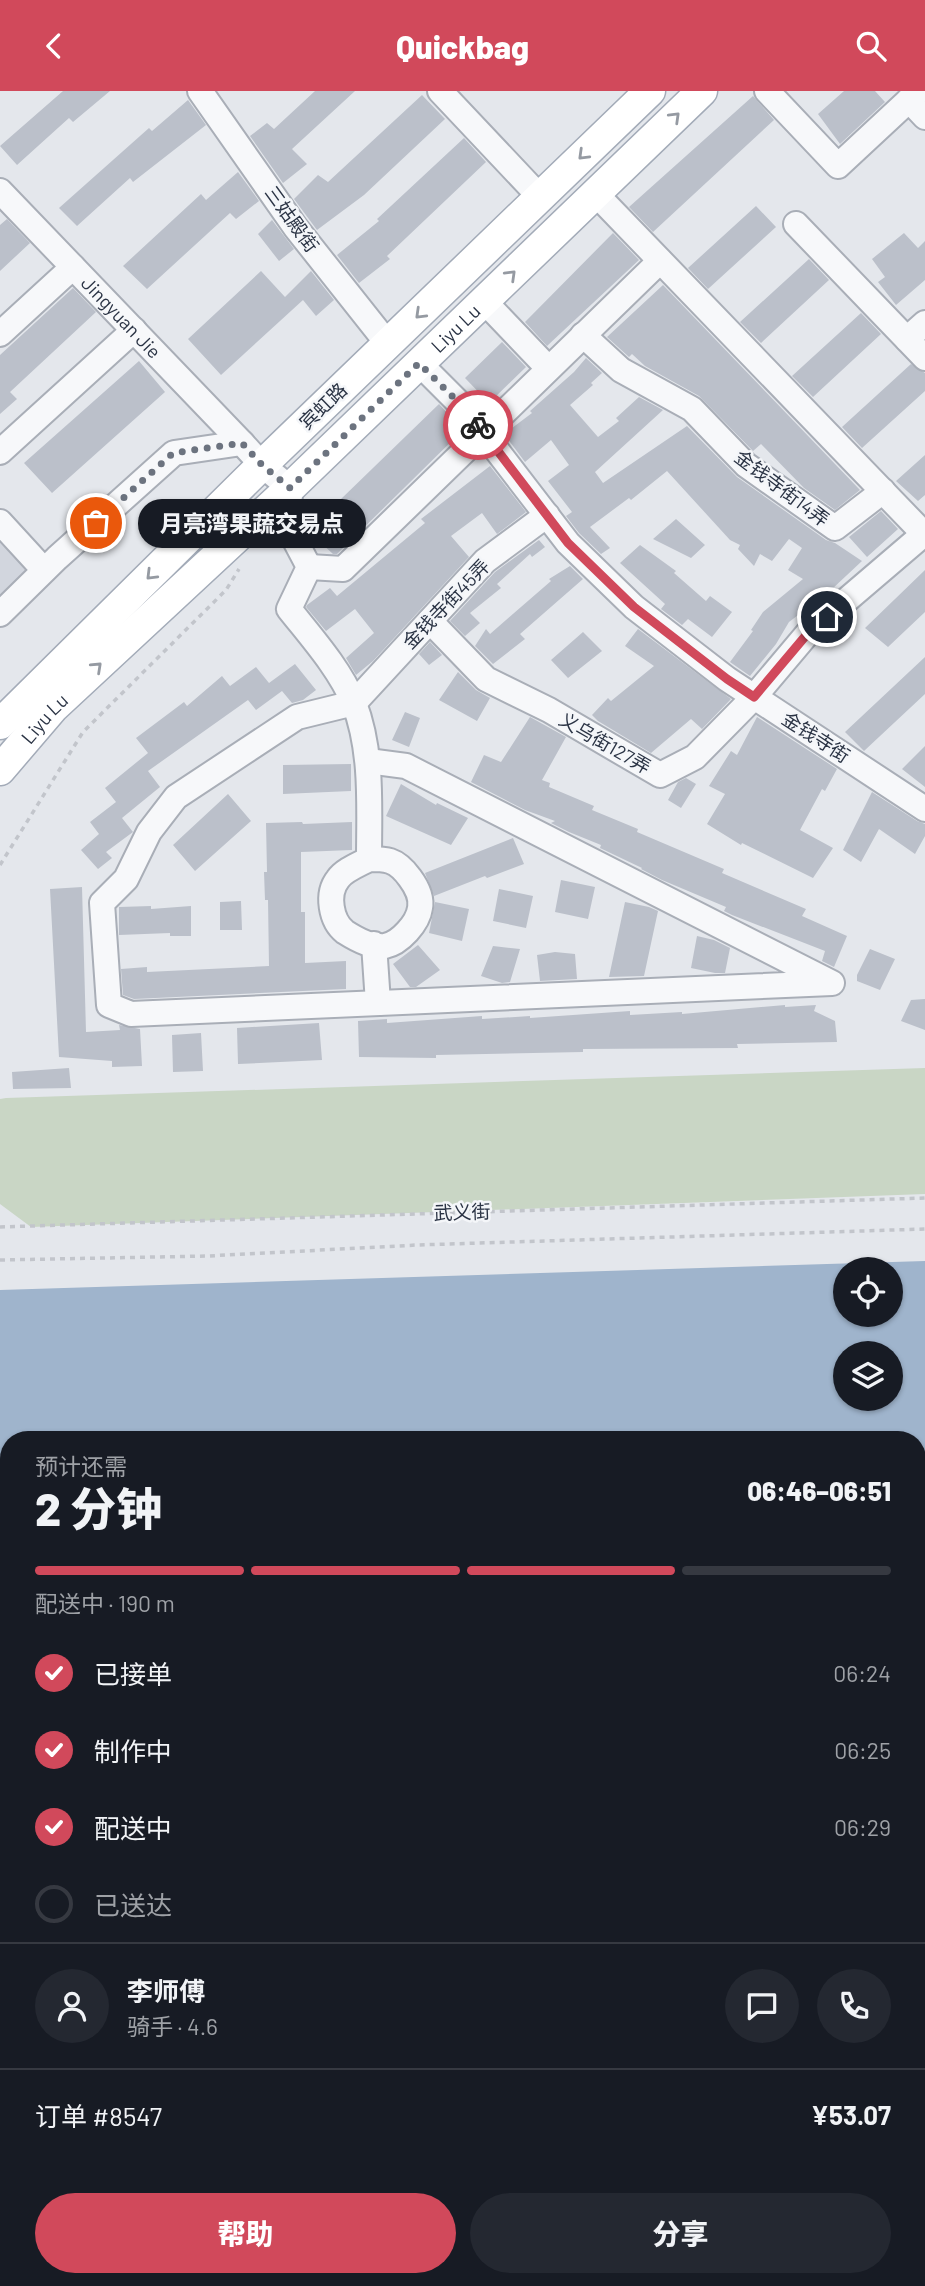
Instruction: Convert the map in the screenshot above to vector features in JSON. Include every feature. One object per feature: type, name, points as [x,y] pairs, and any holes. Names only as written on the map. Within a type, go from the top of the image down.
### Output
[{"type":"main road","name":"宾虹路","points":[[0,724],[262,465],[650,91]]},
{"type":"main road","name":"Liyu Lu","points":[[0,770],[53,708],[290,488],[702,91]]},
{"type":"street","name":"三姑殿街","points":[[200,91],[296,228],[388,344]]},
{"type":"street","points":[[440,91],[540,197]]},
{"type":"street","points":[[767,91],[838,166],[917,103]]},
{"type":"street","name":"Jingyuan Jie","points":[[0,191],[262,465],[290,488]]},
{"type":"street","points":[[596,194],[925,534]]},
{"type":"street","points":[[796,224],[916,331],[925,358]]},
{"type":"street","points":[[309,567],[343,569],[482,431],[660,261]]},
{"type":"street","points":[[0,334],[74,267]]},
{"type":"street","points":[[484,301],[548,368]]},
{"type":"street","points":[[0,452],[134,330]]},
{"type":"street","name":"金钱寺街14弄","points":[[583,335],[621,370],[692,409],[746,465],[835,528],[883,491]]},
{"type":"street","name":"金钱寺街","points":[[419,363],[465,409],[568,543],[634,607],[727,679],[925,809]]},
{"type":"street","points":[[0,614],[44,570],[173,453],[242,443]]},
{"type":"street","points":[[290,488],[289,529],[309,567]]},
{"type":"street","name":"金钱寺街45弄","points":[[354,703],[485,561],[547,515]]},
{"type":"street","points":[[0,522],[44,570]]},
{"type":"street","name":"义乌街127弄","points":[[430,621],[486,679],[549,710],[660,775],[695,757],[754,697],[808,633],[925,534]]},
{"type":"street","points":[[309,567],[289,609],[331,663],[354,703],[368,761],[369,859]]},
{"type":"street","points":[[354,703],[297,717],[176,797],[149,832],[125,879],[102,903],[109,1005],[131,1014],[832,983],[406,766],[368,761]]},
{"type":"street","points":[[369,859],[390,860],[403,869],[417,887],[421,907],[414,924],[400,938],[384,946],[374,944],[362,942],[338,926],[332,912],[332,896],[338,879],[369,859]]},
{"type":"street","points":[[374,944],[378,1003]]},
{"type":"path","points":[[0,865],[83,732],[226,590],[240,567]]},
{"type":"path","name":"武义街","points":[[0,1227],[925,1198]]},
{"type":"path","points":[[0,1260],[208,1256],[417,1245],[925,1229]]},
{"type":"shaded area","points":[[0,540],[30,571],[0,599]]},
{"type":"green space","points":[[925,1068],[925,1194],[31,1227],[0,1204],[0,1099],[6,1098]]},
{"type":"water","points":[[925,1261],[925,1431],[0,1431],[0,1290],[833,1264],[833,1327],[903,1327],[903,1262]]},
{"type":"building","points":[[63,91],[110,91],[73,122],[69,118],[17,165],[0,146]]},
{"type":"building","points":[[315,91],[355,91],[292,149],[307,164],[283,183],[250,136],[267,123],[274,129]]},
{"type":"building","points":[[844,91],[875,91],[885,102],[840,144],[818,114]]},
{"type":"building","points":[[422,95],[445,119],[364,195],[317,230],[294,199],[318,175],[328,182]]},
{"type":"building","points":[[753,96],[774,120],[653,232],[629,207]]},
{"type":"building","points":[[188,100],[206,125],[133,182],[130,178],[77,226],[59,208],[149,128],[152,131]]},
{"type":"building","points":[[464,138],[486,162],[387,256],[390,259],[359,283],[337,255],[379,221],[377,219]]},
{"type":"building","points":[[238,172],[259,201],[236,219],[230,213],[147,289],[123,266],[201,194],[206,200]]},
{"type":"building","points":[[756,206],[776,227],[708,289],[688,268]]},
{"type":"building","points":[[7,219],[30,243],[0,271],[0,225]]},
{"type":"building","points":[[272,220],[294,249],[279,261],[258,234]]},
{"type":"building","points":[[613,233],[639,260],[547,346],[525,322]]},
{"type":"building","points":[[904,233],[918,248],[925,241],[925,280],[896,305],[878,282],[885,277],[872,259]]},
{"type":"building","points":[[809,259],[829,280],[761,343],[740,322]]},
{"type":"building","points":[[261,271],[285,297],[311,271],[334,300],[316,316],[303,300],[221,375],[188,339]]},
{"type":"building","points":[[663,285],[860,490],[835,510],[804,488],[761,444],[753,451],[699,396],[645,366],[632,354],[629,357],[607,337]]},
{"type":"building","points":[[73,288],[96,312],[10,392],[17,399],[0,414],[0,355]]},
{"type":"building","points":[[861,313],[881,334],[813,397],[792,376]]},
{"type":"building","points":[[502,342],[526,367],[489,403],[465,378]]},
{"type":"building","points":[[586,358],[602,373],[591,383],[593,385],[570,405],[598,437],[619,421],[616,418],[639,397],[663,410],[595,472],[603,483],[687,426],[737,477],[826,540],[862,561],[831,590],[789,622],[776,644],[750,676],[730,662],[753,631],[751,630],[763,612],[803,579],[788,570],[802,548],[789,539],[772,561],[760,554],[754,566],[738,549],[740,545],[730,540],[667,471],[631,500],[629,498],[590,527],[610,548],[601,554],[566,516],[572,512],[548,481],[569,465],[551,440],[525,462],[504,434],[532,413],[530,411]]},
{"type":"building","points":[[139,361],[165,392],[52,493],[24,463]]},
{"type":"building","points":[[911,364],[925,373],[925,391],[862,448],[842,427]]},
{"type":"building","points":[[439,404],[463,430],[337,554],[333,554],[308,531]]},
{"type":"building","points":[[925,455],[925,495],[918,501],[896,481]]},
{"type":"building","points":[[490,466],[526,512],[497,534],[482,513],[451,536],[469,557],[373,661],[356,675],[346,658],[374,633],[355,609],[326,631],[307,605],[330,588],[337,596],[425,523],[421,519]]},
{"type":"building","points":[[881,511],[898,529],[867,557],[849,537]]},
{"type":"building","points":[[676,519],[705,545],[691,558],[653,539]]},
{"type":"building","points":[[539,540],[545,547],[532,557],[530,554],[497,584],[501,588],[470,613],[480,623],[465,636],[450,621],[495,572]]},
{"type":"building","points":[[640,545],[676,571],[674,573],[706,601],[710,596],[732,612],[712,637],[688,619],[682,625],[661,609],[665,604],[620,563]]},
{"type":"building","points":[[570,566],[583,579],[520,634],[525,639],[493,664],[475,646],[486,629],[490,634],[551,581],[549,579]]},
{"type":"building","points":[[925,570],[925,612],[888,647],[865,628]]},
{"type":"building","points":[[638,629],[731,699],[702,729],[691,719],[651,753],[592,715],[608,698],[611,701],[654,666],[625,646]]},
{"type":"building","points":[[583,632],[602,651],[568,678],[551,660]]},
{"type":"building","points":[[430,642],[442,655],[429,665],[419,654]]},
{"type":"building","points":[[925,657],[925,694],[864,751],[845,732]]},
{"type":"building","points":[[295,664],[316,690],[303,700],[292,703],[282,691],[256,710],[248,700],[148,771],[160,787],[122,818],[133,832],[106,852],[112,858],[98,869],[81,850],[99,834],[90,822],[116,802],[105,788],[148,753],[136,738],[184,702],[187,706],[222,676],[230,686],[256,667],[269,683]]},
{"type":"building","points":[[458,672],[476,690],[490,698],[477,721],[439,700]]},
{"type":"building","points":[[405,712],[420,718],[409,747],[392,740]]},
{"type":"building","points":[[530,717],[566,737],[542,780],[550,783],[549,787],[594,806],[592,810],[638,829],[637,832],[724,869],[722,873],[806,909],[802,916],[847,936],[834,967],[822,961],[825,951],[732,915],[724,911],[726,907],[662,880],[600,848],[601,845],[551,823],[555,821],[525,810],[471,782],[484,755],[501,762]]},
{"type":"building","points":[[757,717],[837,769],[825,791],[822,789],[800,830],[833,848],[813,878],[742,843],[741,845],[707,824],[725,794],[709,786],[731,751],[737,755]]},
{"type":"building","points":[[925,746],[925,787],[902,769]]},
{"type":"building","points":[[351,764],[351,791],[283,794],[283,765]]},
{"type":"building","points":[[686,778],[696,784],[681,808],[668,800],[678,782]]},
{"type":"building","points":[[401,784],[436,805],[437,803],[468,818],[451,845],[386,816]]},
{"type":"building","points":[[872,792],[925,824],[925,836],[915,854],[879,829],[861,862],[843,850]]},
{"type":"building","points":[[228,794],[251,821],[195,871],[173,845]]},
{"type":"building","points":[[352,822],[352,850],[301,852],[301,912],[305,912],[305,963],[346,961],[346,989],[134,999],[123,995],[121,969],[147,967],[147,972],[269,966],[268,900],[265,900],[264,872],[267,872],[266,823]]},
{"type":"building","points":[[513,838],[524,864],[434,896],[425,873]]},
{"type":"building","points":[[561,880],[595,887],[588,919],[555,912]]},
{"type":"building","points":[[82,887],[86,1032],[120,1030],[119,1025],[140,1029],[142,1066],[112,1067],[112,1061],[59,1057],[50,889]]},
{"type":"building","points":[[499,889],[533,896],[526,928],[493,921]]},
{"type":"building","points":[[241,901],[242,930],[220,930],[220,902]]},
{"type":"building","points":[[435,902],[469,909],[462,941],[429,933]]},
{"type":"building","points":[[625,902],[658,911],[644,976],[609,977]]},
{"type":"building","points":[[151,906],[151,909],[191,906],[191,936],[170,936],[170,933],[119,935],[119,907]]},
{"type":"building","points":[[697,936],[730,948],[725,973],[691,968]]},
{"type":"building","points":[[418,945],[440,970],[416,987],[410,987],[393,964]]},
{"type":"building","points":[[493,946],[520,949],[510,982],[502,983],[481,976]]},
{"type":"building","points":[[870,949],[895,959],[880,990],[857,981],[857,975]]},
{"type":"building","points":[[555,952],[575,954],[577,979],[540,981],[537,955]]},
{"type":"building","points":[[925,999],[925,1030],[901,1021],[911,1000]]},
{"type":"building","points":[[816,1005],[814,1011],[835,1021],[837,1042],[737,1044],[738,1048],[583,1049],[583,1052],[436,1055],[436,1058],[359,1057],[358,1021],[387,1019],[387,1023],[482,1016],[482,1019],[530,1018],[630,1011],[630,1015],[682,1014]]},
{"type":"building","points":[[319,1023],[322,1060],[238,1064],[237,1028]]},
{"type":"building","points":[[201,1033],[203,1071],[173,1072],[172,1035]]},
{"type":"building","points":[[69,1068],[71,1088],[13,1089],[12,1072]]},
{"type":"way so far","points":[[96,523],[173,453],[242,443],[262,465],[290,488],[419,363],[478,425]]},
{"type":"place","name":"月亮湾果蔬交易点","points":[[96,523]]},
{"type":"route","points":[[478,425],[568,543],[634,607],[754,697],[808,633],[827,617]]}]
